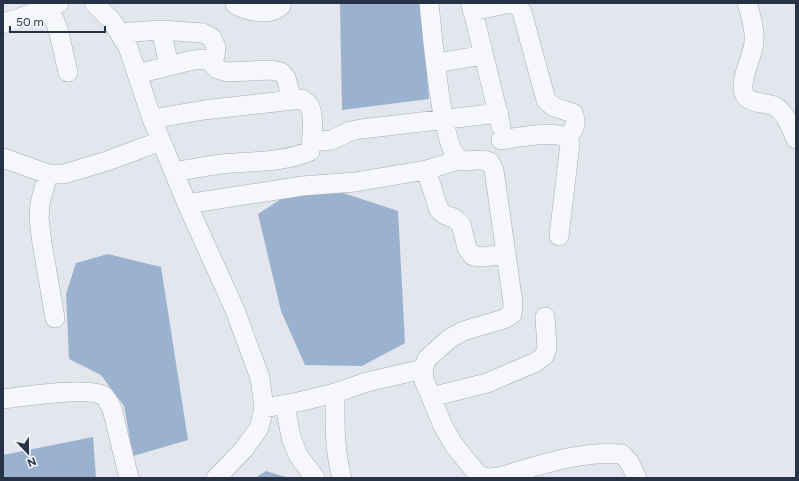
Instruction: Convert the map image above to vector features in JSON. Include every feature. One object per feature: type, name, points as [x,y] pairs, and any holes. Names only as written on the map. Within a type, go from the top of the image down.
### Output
[{"type":"street","points":[[94,3],[112,21],[128,47],[152,119],[187,204],[235,310],[260,378],[264,408],[259,428],[244,449],[216,478]]},
{"type":"street","points":[[235,3],[236,6],[245,10],[261,8],[276,10],[282,3]]},
{"type":"street","points":[[429,3],[443,120],[452,153],[459,160]]},
{"type":"street","points":[[490,162],[501,140],[501,126],[471,7],[510,3],[517,5],[522,12],[546,100],[554,107],[573,112],[576,118],[575,126],[568,138]]},
{"type":"street","points":[[747,3],[753,26],[755,42],[752,56],[743,81],[743,92],[750,100],[773,106],[783,113],[796,139]]},
{"type":"street","points":[[3,23],[53,6],[55,21],[68,72]]},
{"type":"street","points":[[119,33],[160,30],[203,33],[212,38],[216,47],[215,56],[211,62]]},
{"type":"street","points":[[160,30],[169,65]]},
{"type":"street","points":[[436,63],[484,55]]},
{"type":"street","points":[[137,74],[169,65],[205,59],[211,62],[217,69],[227,72],[270,70],[281,72],[286,78],[292,100]]},
{"type":"street","points":[[152,119],[204,110],[302,99],[309,104],[312,114],[312,142],[310,151],[301,155],[285,158],[221,164],[174,172]]},
{"type":"street","points":[[312,142],[331,140],[351,131],[362,129],[498,113]]},
{"type":"street","points":[[501,140],[528,135],[562,135],[568,138],[570,144],[559,236]]},
{"type":"street","points":[[3,158],[48,174],[64,174],[107,161],[161,141]]},
{"type":"street","points":[[187,204],[302,186],[355,182],[426,170],[459,160],[467,161],[481,159],[490,162],[494,170],[513,303],[512,314],[504,319],[463,331],[449,339],[427,359],[423,369],[424,380],[443,426],[450,439],[482,477],[499,477],[568,459],[609,453],[622,454],[630,463],[637,478]]},
{"type":"street","points":[[426,170],[439,210],[445,215],[454,218],[461,224],[467,248],[473,256],[482,257],[506,254]]},
{"type":"street","points":[[48,174],[40,203],[39,218],[55,318]]},
{"type":"street","points":[[431,398],[487,383],[536,362],[544,356],[547,348],[545,318]]},
{"type":"street","points":[[264,408],[335,393],[367,382],[423,369]]},
{"type":"street","points":[[3,399],[55,393],[90,393],[103,396],[109,402],[112,409],[129,478]]},
{"type":"street","points":[[335,393],[336,451],[337,462],[342,478]]},
{"type":"street","points":[[285,404],[291,437],[298,455],[315,478]]},
{"type":"water","points":[[340,3],[422,3],[429,99],[342,110]]},
{"type":"water","points":[[328,188],[398,211],[405,343],[362,366],[305,365],[281,311],[258,214],[281,199]]},
{"type":"water","points":[[108,254],[161,267],[188,440],[133,456],[124,406],[101,375],[69,359],[66,294],[76,263]]},
{"type":"water","points":[[93,437],[96,478],[3,478],[3,455]]},
{"type":"water","points":[[266,471],[289,478],[255,478]]}]
